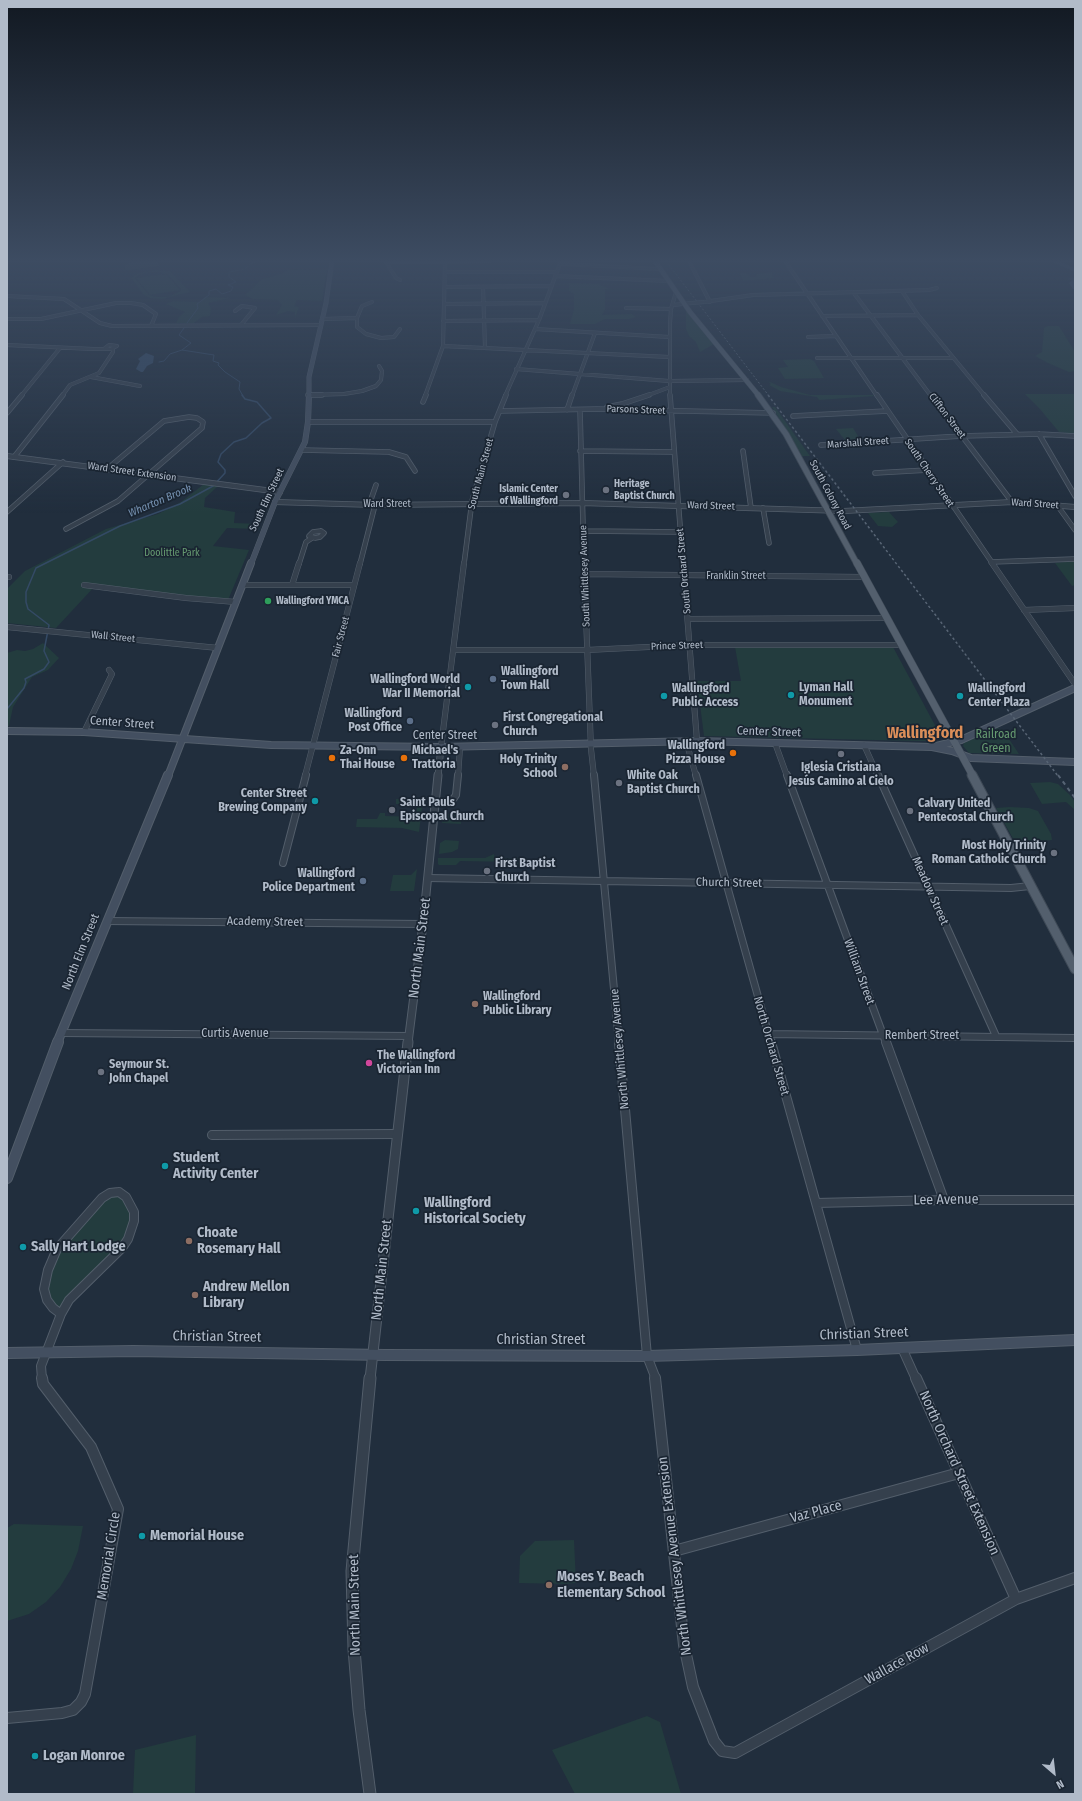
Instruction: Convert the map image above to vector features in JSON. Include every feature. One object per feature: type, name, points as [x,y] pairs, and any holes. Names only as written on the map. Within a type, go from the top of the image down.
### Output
[{"type":"main road","name":"South Elm Street","points":[[182,738],[275,502],[302,450],[307,437],[308,395],[317,345]]},
{"type":"main road","name":"South Colony Road","points":[[718,345],[773,413],[793,447],[954,742],[1075,969]]},
{"type":"main road","name":"Center Street","points":[[7,731],[84,732],[262,744],[314,745],[460,747],[697,741],[932,747],[954,742],[1075,688]]},
{"type":"main road","name":"North Elm Street","points":[[7,1178],[61,1033],[182,738]]},
{"type":"main road","name":"Center Street","points":[[932,747],[971,758],[1075,762]]},
{"type":"main road","name":"Christian Street","points":[[7,1353],[133,1351],[647,1356],[857,1350],[1075,1340]]},
{"type":"street","points":[[8,345],[89,349],[113,348],[114,350],[99,373],[70,385],[14,457]]},
{"type":"street","name":"South Main Street","points":[[441,747],[472,504],[496,422],[516,369],[528,345]]},
{"type":"street","points":[[567,410],[578,374],[590,345]]},
{"type":"street","name":"South Orchard Street","points":[[669,345],[671,412],[697,741]]},
{"type":"street","name":"South Cherry Street","points":[[842,345],[1075,684]]},
{"type":"street","name":"Clifton Street","points":[[892,345],[1012,502]]},
{"type":"street","points":[[942,345],[1017,434]]},
{"type":"street","points":[[423,402],[443,346],[669,357]]},
{"type":"street","points":[[7,413],[60,348]]},
{"type":"street","points":[[817,358],[953,358]]},
{"type":"street","points":[[308,395],[350,393],[376,386],[381,380],[382,370],[379,366]]},
{"type":"street","points":[[516,369],[669,381],[747,380]]},
{"type":"street","points":[[91,377],[140,386]]},
{"type":"street","points":[[597,409],[622,404],[670,387]]},
{"type":"street","name":"Parsons Street","points":[[500,411],[597,409],[671,412],[773,413]]},
{"type":"street","name":"South Whittlesey Avenue","points":[[580,410],[580,451],[584,531],[590,743]]},
{"type":"street","points":[[793,416],[887,411]]},
{"type":"street","points":[[66,528],[118,502],[202,428],[204,424],[202,421],[189,417],[175,418],[164,421],[107,469]]},
{"type":"street","points":[[308,422],[496,422]]},
{"type":"street","name":"Marshall Street","points":[[821,445],[1017,434],[1075,436]]},
{"type":"street","points":[[1039,434],[1075,496]]},
{"type":"street","points":[[302,450],[389,452],[406,457],[415,471]]},
{"type":"street","points":[[580,451],[674,452]]},
{"type":"street","points":[[743,451],[751,508]]},
{"type":"street","name":"Ward Street Extension","points":[[7,456],[62,462],[280,492]]},
{"type":"street","points":[[7,512],[62,462]]},
{"type":"street","points":[[875,473],[928,470]]},
{"type":"street","points":[[369,505],[376,485]]},
{"type":"street","name":"Ward Street","points":[[275,502],[369,505],[582,503],[827,511],[1012,502],[1075,507]]},
{"type":"street","name":"Fair Street","points":[[283,863],[375,505]]},
{"type":"street","points":[[1057,505],[1075,530]]},
{"type":"street","points":[[763,508],[769,543]]},
{"type":"street","points":[[584,531],[680,532]]},
{"type":"street","points":[[292,585],[306,542],[312,538]]},
{"type":"street","points":[[991,562],[1075,559]]},
{"type":"street","name":"Franklin Street","points":[[585,574],[863,577]]},
{"type":"street","points":[[84,585],[186,598],[236,602]]},
{"type":"street","points":[[243,585],[354,585]]},
{"type":"street","points":[[1024,610],[1075,608]]},
{"type":"street","points":[[688,619],[885,618]]},
{"type":"street","name":"Wall Street","points":[[7,627],[218,648]]},
{"type":"street","name":"Prince Street","points":[[454,650],[587,650],[689,645],[900,644]]},
{"type":"street","points":[[84,732],[112,674],[109,670]]},
{"type":"street","name":"North Orchard Street","points":[[686,741],[857,1350]]},
{"type":"street","name":"North Whittlesey Avenue","points":[[590,743],[598,810],[647,1356]]},
{"type":"street","name":"William Street","points":[[775,743],[944,1200]]},
{"type":"street","name":"Meadow Street","points":[[864,746],[996,1036]]},
{"type":"street","name":"North Main Street","points":[[370,1794],[359,1710],[354,1649],[351,1591],[352,1571],[372,1354],[423,924],[441,747]]},
{"type":"street","points":[[435,803],[447,802],[452,800],[456,795],[460,747]]},
{"type":"street","name":"Church Street","points":[[428,878],[604,882],[1030,886]]},
{"type":"street","name":"Academy Street","points":[[107,921],[423,924]]},
{"type":"street","name":"Curtis Avenue","points":[[61,1033],[409,1036]]},
{"type":"street","name":"Rembert Street","points":[[768,1034],[1075,1038]]},
{"type":"street","points":[[212,1135],[397,1134]]},
{"type":"street","name":"Memorial Circle","points":[[7,1718],[62,1713],[73,1710],[81,1702],[85,1694],[118,1509],[91,1447],[66,1411],[43,1384],[41,1366],[45,1352],[61,1314],[69,1300],[119,1251],[128,1239],[134,1221],[134,1212],[126,1197],[119,1192],[110,1193],[102,1198],[57,1249],[48,1270],[44,1289],[46,1300],[61,1314]]},
{"type":"street","name":"Lee Avenue","points":[[816,1203],[944,1200],[1075,1200]]},
{"type":"street","name":"North Orchard Street Extension","points":[[902,1348],[1016,1599]]},
{"type":"street","name":"North Whittlesey Avenue Extension","points":[[647,1356],[655,1374],[684,1645],[693,1687],[714,1741],[722,1752]]},
{"type":"street","name":"Vaz Place","points":[[674,1551],[959,1473]]},
{"type":"street","name":"Wallace Row","points":[[722,1752],[736,1753],[1016,1599],[1075,1578]]},
{"type":"green space","points":[[697,345],[712,345],[700,352]]},
{"type":"green space","points":[[1043,345],[1071,345],[1075,352],[1075,371],[1069,372],[1035,356],[1042,352]]},
{"type":"green space","points":[[810,359],[814,361],[824,378],[785,379],[778,368],[788,367],[783,360]]},
{"type":"green space","points":[[768,381],[781,387],[810,395],[874,396],[819,400],[817,397],[780,391],[769,385],[771,384]]},
{"type":"green space","points":[[1025,394],[1075,394],[1075,434],[1059,432]]},
{"type":"green space","points":[[772,407],[775,407],[810,456],[802,456]]},
{"type":"green space","points":[[853,428],[861,441],[845,440],[836,429]]},
{"type":"green space","name":"Doolittle Park","points":[[204,484],[218,486],[205,498],[204,507],[235,512],[234,523],[260,524],[258,529],[227,528],[213,546],[249,550],[228,600],[171,595],[96,585],[56,628],[7,623],[7,589],[25,571],[106,529],[158,514],[181,502]]},
{"type":"green space","points":[[889,512],[898,522],[892,527],[878,526],[868,513]]},
{"type":"green space","points":[[1075,561],[1075,585],[1072,586],[1055,563]]},
{"type":"green space","points":[[43,643],[59,658],[48,670],[32,677],[13,707],[9,726],[7,726],[7,653],[17,650],[25,651],[33,649]]},
{"type":"green space","points":[[735,647],[893,647],[937,729],[935,734],[925,741],[704,736],[697,681],[741,681]]},
{"type":"green space","name":"Railroad Green","points":[[997,728],[1003,730],[1019,754],[969,753],[963,746],[964,743]]},
{"type":"green space","points":[[1050,782],[1058,784],[1070,795],[1075,802],[1075,810],[1066,802],[1042,804],[1030,783]]},
{"type":"green space","points":[[396,799],[423,799],[419,832],[402,828],[356,827],[357,819],[377,819],[380,813],[385,813],[385,816],[420,817],[420,815],[417,815],[417,805],[396,804]]},
{"type":"green space","points":[[996,808],[1029,808],[1038,811],[1051,834],[1052,840],[1041,841],[1039,843],[1016,844]]},
{"type":"green space","points":[[443,814],[460,814],[461,824],[442,823]]},
{"type":"green space","points":[[445,840],[459,841],[458,849],[452,852],[439,854],[440,843]]},
{"type":"green space","points":[[494,854],[495,858],[520,858],[520,867],[516,867],[516,862],[460,861],[456,865],[438,864],[438,858],[485,858]]},
{"type":"green space","points":[[417,869],[414,891],[390,891],[393,875],[411,875]]},
{"type":"green space","points":[[110,1193],[129,1202],[134,1221],[116,1254],[58,1312],[44,1289],[57,1249]]},
{"type":"green space","points":[[14,1524],[83,1526],[78,1551],[71,1569],[60,1587],[46,1602],[29,1614],[7,1621],[7,1528]]},
{"type":"green space","points":[[574,1540],[576,1583],[519,1583],[520,1556],[535,1541]]},
{"type":"green space","points":[[647,1716],[660,1722],[681,1794],[575,1794],[552,1750]]},
{"type":"green space","points":[[196,1735],[195,1794],[133,1794],[135,1750]]},
{"type":"water","points":[[146,353],[154,356],[153,363],[141,372],[136,369],[140,361],[138,359]]},
{"type":"waterway","name":"Wharton Brook","points":[[182,350],[188,345]]},
{"type":"waterway","points":[[159,362],[164,361],[170,354],[182,350]]},
{"type":"waterway","name":"Wharton Brook","points":[[182,350],[214,355],[213,361],[219,363],[218,365],[225,372],[240,382],[239,389],[243,396]]},
{"type":"waterway","name":"Wharton Brook","points":[[7,709],[24,688],[26,682],[25,679],[44,669],[49,662],[44,651],[49,625],[28,609],[26,602],[26,592],[36,568],[120,526],[180,504],[213,486],[225,473],[225,470],[218,462],[221,454],[234,442],[246,438],[262,423],[271,418],[257,402],[245,399],[242,395]]},
{"type":"railway","points":[[730,345],[769,396]]},
{"type":"railway","points":[[768,395],[1058,776]]},
{"type":"railway","points":[[1058,775],[1075,798]]},
{"type":"place","name":"Heritage Baptist Church","points":[[606,490]]},
{"type":"place","name":"Islamic Center of Wallingford","points":[[566,495]]},
{"type":"place","name":"Wallingford YMCA","points":[[268,601]]},
{"type":"place","name":"Wallingford Town Hall","points":[[493,679]]},
{"type":"place","name":"Wallingford World War II Memorial","points":[[468,687]]},
{"type":"place","name":"Lyman Hall Monument","points":[[791,695]]},
{"type":"place","name":"Wallingford Public Access","points":[[664,696]]},
{"type":"place","name":"Wallingford Center Plaza","points":[[960,696]]},
{"type":"place","name":"Wallingford Post Office","points":[[410,721]]},
{"type":"place","name":"First Congregational Church","points":[[495,725]]},
{"type":"place","name":"Wallingford Pizza House","points":[[733,753]]},
{"type":"place","name":"Iglesia Cristiana Jesús Camino al Cielo","points":[[841,754]]},
{"type":"place","name":"Za-Onn Thai House","points":[[332,758]]},
{"type":"place","name":"Michael's Trattoria","points":[[404,758]]},
{"type":"place","name":"Holy Trinity School","points":[[565,767]]},
{"type":"place","name":"White Oak Baptist Church","points":[[619,783]]},
{"type":"place","name":"Center Street Brewing Company","points":[[315,801]]},
{"type":"place","name":"Saint Pauls Episcopal Church","points":[[392,810]]},
{"type":"place","name":"Calvary United Pentecostal Church","points":[[910,811]]},
{"type":"place","name":"Most Holy Trinity Roman Catholic Church","points":[[1054,853]]},
{"type":"place","name":"First Baptist Church","points":[[487,871]]},
{"type":"place","name":"Wallingford Police Department","points":[[363,881]]},
{"type":"place","name":"Wallingford Public Library","points":[[475,1004]]},
{"type":"place","name":"The Wallingford Victorian Inn","points":[[369,1063]]},
{"type":"place","name":"Seymour St. John Chapel","points":[[101,1072]]},
{"type":"place","name":"Student Activity Center","points":[[165,1166]]},
{"type":"place","name":"Wallingford Historical Society","points":[[416,1211]]},
{"type":"place","name":"Choate Rosemary Hall","points":[[189,1241]]},
{"type":"place","name":"Sally Hart Lodge","points":[[23,1247]]},
{"type":"place","name":"Andrew Mellon Library","points":[[195,1295]]},
{"type":"place","name":"Memorial House","points":[[142,1536]]},
{"type":"place","name":"Moses Y. Beach Elementary School","points":[[549,1585]]},
{"type":"place","name":"Logan Monroe","points":[[35,1756]]},
{"type":"district","name":"Wallingford","points":[[925,734]]}]
